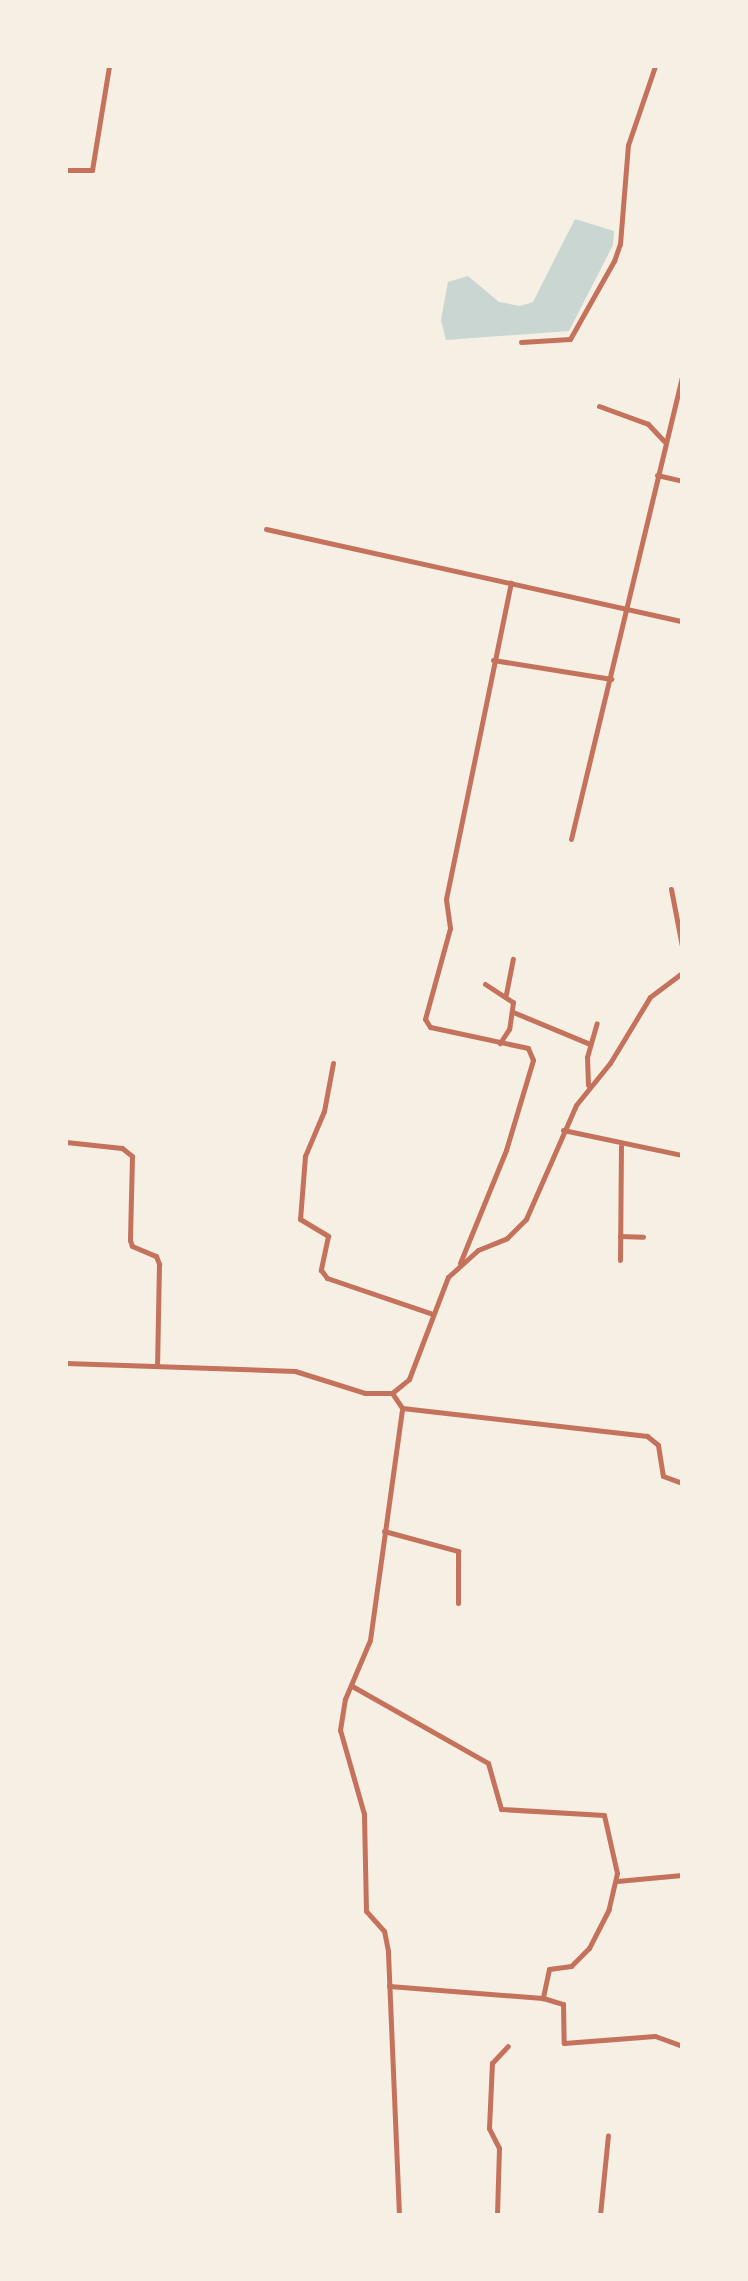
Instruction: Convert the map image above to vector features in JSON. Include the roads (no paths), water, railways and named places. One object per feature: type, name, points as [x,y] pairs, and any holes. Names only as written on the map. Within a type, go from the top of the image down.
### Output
[{"type":"street","points":[[66,170],[92,170],[109,66]]},
{"type":"street","points":[[521,342],[570,339],[614,261],[628,145],[655,66]]},
{"type":"street","points":[[571,839],[682,378]]},
{"type":"street","points":[[599,406],[648,424],[665,442]]},
{"type":"street","points":[[657,475],[682,481]]},
{"type":"street","points":[[266,529],[682,621]]},
{"type":"street","points":[[66,1363],[218,1365],[295,1371],[365,1393],[392,1393],[409,1379],[430,1313],[459,1264],[506,1150],[533,1060],[528,1048],[430,1027],[425,1019],[450,928],[446,899],[511,583]]},
{"type":"street","points":[[493,660],[611,679]]},
{"type":"street","points":[[671,889],[682,946]]},
{"type":"street","points":[[513,959],[506,995],[513,1012],[590,1044]]},
{"type":"street","points":[[459,1264],[507,1238],[526,1219],[563,1130],[588,1086],[610,1063],[650,997],[682,973]]},
{"type":"street","points":[[485,984],[506,995]]},
{"type":"street","points":[[500,1043],[513,1012]]},
{"type":"street","points":[[588,1086],[590,1044],[597,1023]]},
{"type":"street","points":[[333,1063],[324,1111],[305,1156],[300,1219],[328,1236],[321,1270],[327,1278],[430,1313]]},
{"type":"street","points":[[563,1130],[621,1146],[682,1155]]},
{"type":"street","points":[[66,1142],[122,1148],[132,1156],[130,1240],[132,1246],[156,1256],[159,1264],[157,1366]]},
{"type":"street","points":[[620,1260],[621,1146]]},
{"type":"street","points":[[620,1236],[643,1237]]},
{"type":"street","points":[[392,1393],[402,1408],[370,1640],[341,1719],[342,1743],[364,1814],[362,1892],[369,1919],[386,1937],[399,2215]]},
{"type":"street","points":[[402,1408],[647,1436],[658,1445],[663,1476],[682,1483]]},
{"type":"street","points":[[384,1531],[458,1551],[458,1603]]},
{"type":"street","points":[[352,1686],[488,1763],[501,1809],[604,1815],[610,1825],[617,1881],[595,1943],[571,1966],[549,1969],[543,1998]]},
{"type":"street","points":[[617,1881],[682,1875]]},
{"type":"street","points":[[389,1986],[543,1998],[563,2004],[564,2043],[655,2036],[682,2046]]},
{"type":"street","points":[[497,2215],[499,2148],[489,2128],[492,2063],[508,2046]]},
{"type":"street","points":[[600,2215],[608,2135]]}]
